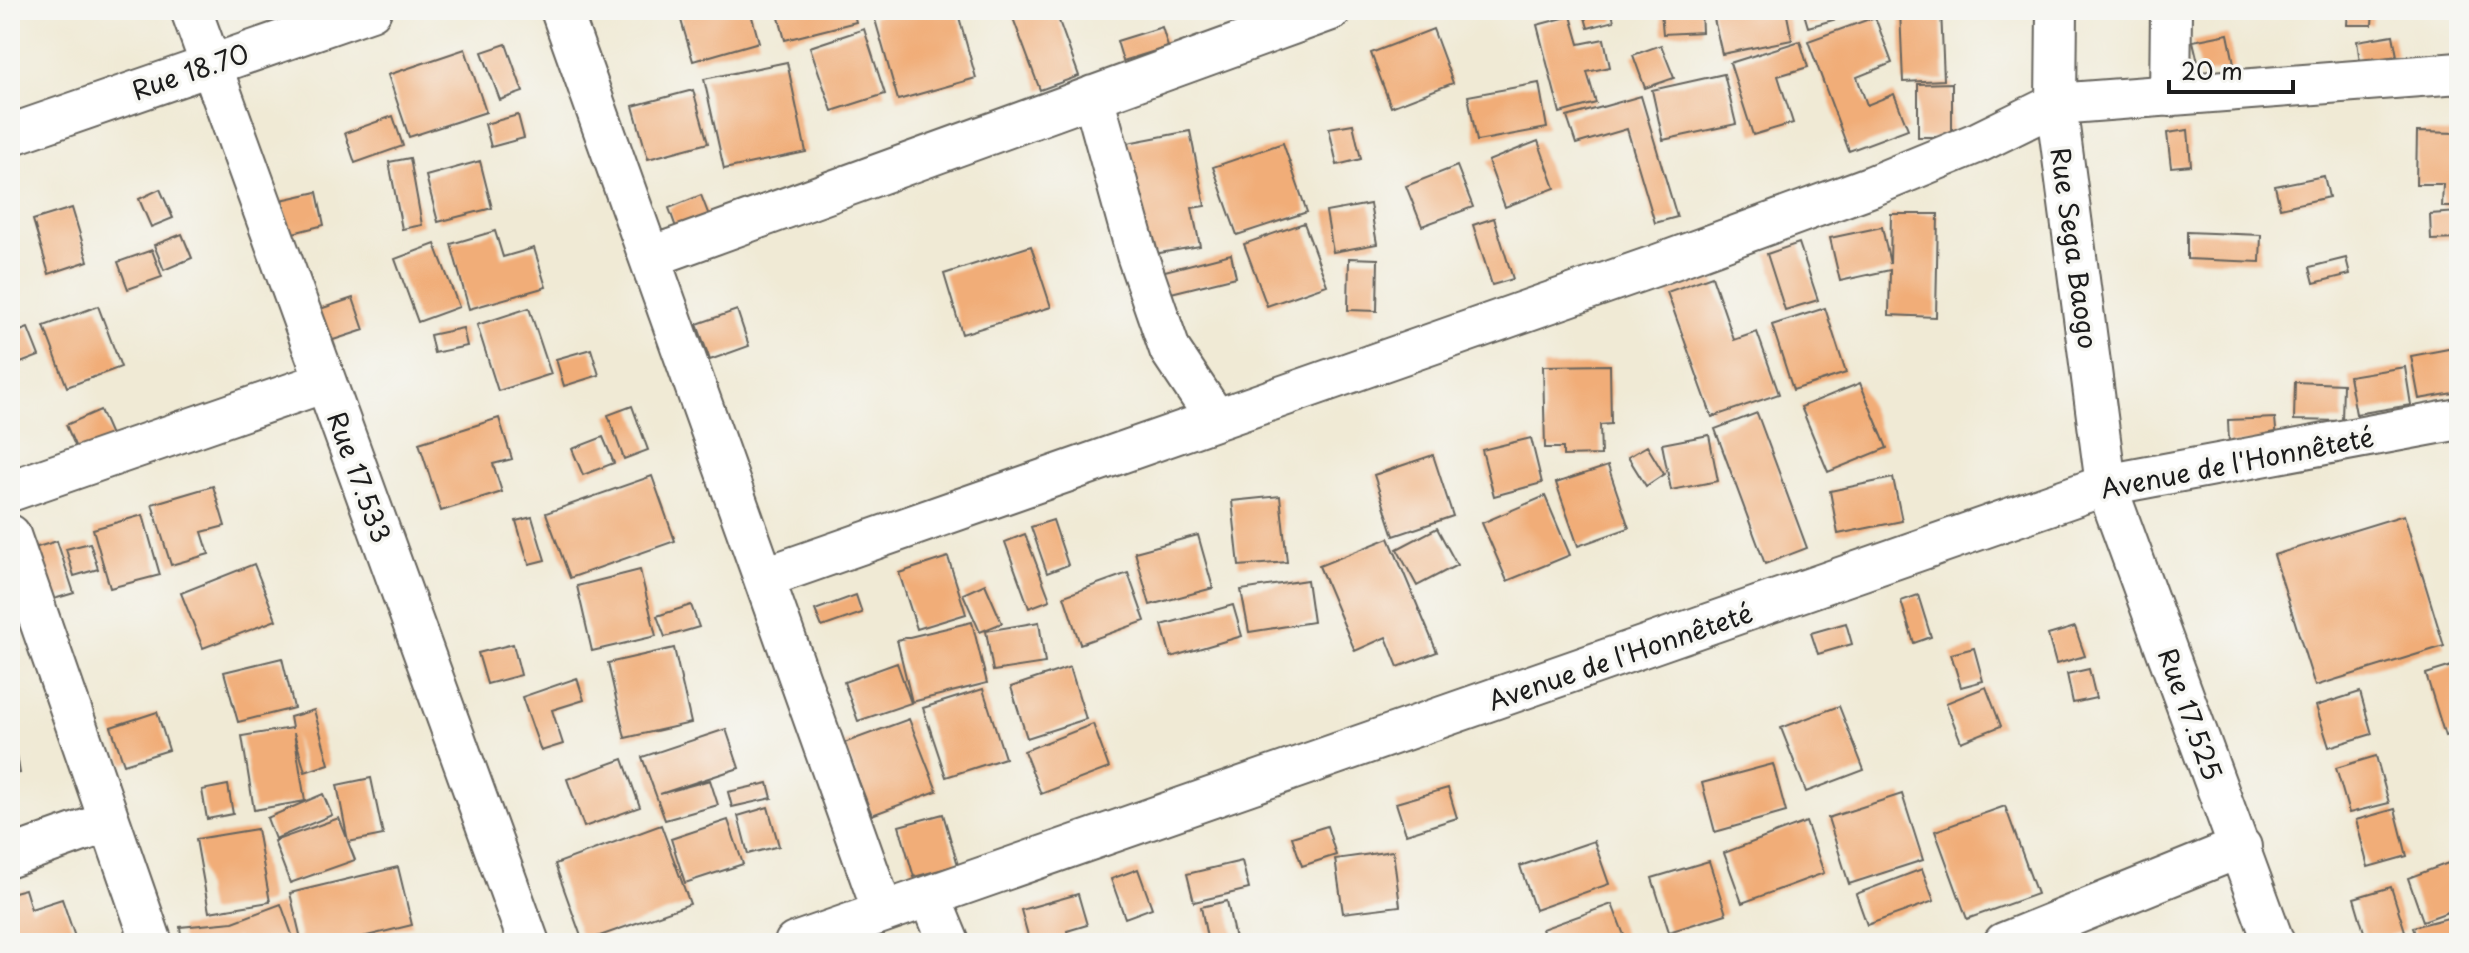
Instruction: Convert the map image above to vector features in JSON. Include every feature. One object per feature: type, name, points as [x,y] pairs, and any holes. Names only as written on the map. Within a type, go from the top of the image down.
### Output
[{"type":"street","name":"Rue 17.533","points":[[191,10],[529,943]]},
{"type":"street","name":"Rue 18.70","points":[[10,135],[371,10]]},
{"type":"street","points":[[561,10],[766,577],[883,912]]},
{"type":"street","points":[[651,257],[1331,10]]},
{"type":"street","name":"Rue Sega Baogo","points":[[2057,10],[2056,104],[2106,485]]},
{"type":"street","points":[[2170,96],[2171,10]]},
{"type":"street","points":[[766,577],[1872,186],[1979,142],[2056,104],[2459,73]]},
{"type":"street","points":[[1093,96],[1137,255],[1170,350],[1216,419]]},
{"type":"street","points":[[10,491],[325,382]]},
{"type":"street","name":"Avenue de l'Honnêteté","points":[[795,943],[2106,485],[2459,419]]},
{"type":"street","name":"Rue 17.525","points":[[2106,485],[2274,943]]},
{"type":"street","points":[[10,535],[152,943]]},
{"type":"street","points":[[10,857],[108,822]]},
{"type":"street","points":[[2004,943],[2241,847]]},
{"type":"street","points":[[930,897],[949,943]]},
{"type":"building","points":[[678,10],[750,10],[759,42],[693,61]]},
{"type":"building","points":[[777,10],[853,10],[856,22],[785,40]]},
{"type":"building","points":[[895,10],[957,10],[976,78],[898,100],[874,16]]},
{"type":"building","points":[[1010,10],[1055,10],[1079,76],[1040,90]]},
{"type":"building","points":[[1583,10],[1611,10],[1614,21],[1588,28]]},
{"type":"building","points":[[1701,10],[1702,32],[1663,34],[1661,12]]},
{"type":"building","points":[[1712,10],[1786,10],[1792,40],[1722,54]]},
{"type":"building","points":[[1803,10],[1864,10],[1865,11],[1808,27]]},
{"type":"building","points":[[1900,10],[1941,10],[1944,80],[1903,82]]},
{"type":"building","points":[[2348,10],[2373,10],[2372,25],[2347,25]]},
{"type":"building","points":[[1571,16],[1579,44],[1604,39],[1610,67],[1587,72],[1596,103],[1560,113],[1537,25]]},
{"type":"building","points":[[1875,17],[1892,63],[1857,77],[1867,105],[1894,94],[1908,129],[1849,151],[1808,41]]},
{"type":"building","points":[[1162,27],[1168,47],[1123,61],[1117,41]]},
{"type":"building","points":[[864,29],[885,94],[832,111],[810,47]]},
{"type":"building","points":[[1433,29],[1453,83],[1391,107],[1371,53]]},
{"type":"building","points":[[2228,34],[2235,68],[2201,75],[2193,41]]},
{"type":"building","points":[[2393,35],[2397,56],[2360,62],[2357,41]]},
{"type":"building","points":[[1800,41],[1808,67],[1778,76],[1793,123],[1753,135],[1730,63]]},
{"type":"building","points":[[506,44],[523,92],[500,100],[482,52]]},
{"type":"building","points":[[1661,45],[1674,78],[1645,88],[1633,55]]},
{"type":"building","points":[[465,49],[486,112],[409,137],[388,75]]},
{"type":"building","points":[[787,62],[806,152],[724,169],[704,79]]},
{"type":"building","points":[[1724,74],[1736,124],[1663,140],[1652,90]]},
{"type":"building","points":[[1539,83],[1547,128],[1477,141],[1468,96]]},
{"type":"building","points":[[1952,83],[1952,137],[1918,137],[1918,84]]},
{"type":"building","points":[[693,90],[708,143],[648,159],[633,106]]},
{"type":"building","points":[[1641,96],[1677,217],[1655,223],[1627,129],[1576,144],[1567,117]]},
{"type":"building","points":[[518,115],[524,138],[491,147],[485,124]]},
{"type":"building","points":[[393,116],[403,146],[355,163],[345,133]]},
{"type":"building","points":[[1353,124],[1361,159],[1337,165],[1329,128]]},
{"type":"building","points":[[2188,130],[2191,165],[2171,167],[2167,133]]},
{"type":"building","points":[[1190,131],[1205,206],[1192,208],[1200,246],[1148,255],[1127,143]]},
{"type":"building","points":[[2417,132],[2459,133],[2459,207],[2442,207],[2443,184],[2416,184]]},
{"type":"building","points":[[1538,141],[1555,188],[1505,207],[1488,161]]},
{"type":"building","points":[[1283,143],[1307,212],[1237,235],[1213,167]]},
{"type":"building","points":[[410,158],[422,225],[402,229],[389,162]]},
{"type":"building","points":[[480,161],[492,208],[438,222],[426,176]]},
{"type":"building","points":[[1457,166],[1473,207],[1422,226],[1406,186]]},
{"type":"building","points":[[2324,176],[2329,197],[2280,208],[2275,186]]},
{"type":"building","points":[[160,189],[173,218],[151,227],[139,199]]},
{"type":"building","points":[[317,192],[324,225],[289,234],[281,200]]},
{"type":"building","points":[[701,195],[711,221],[678,233],[669,208]]},
{"type":"building","points":[[1370,204],[1377,244],[1333,252],[1326,212]]},
{"type":"building","points":[[72,208],[88,261],[49,274],[33,220]]},
{"type":"building","points":[[2459,212],[2459,239],[2431,240],[2430,214]]},
{"type":"building","points":[[1891,214],[1938,214],[1936,317],[1889,315],[1890,270],[1840,281],[1830,238],[1882,227],[1890,264]]},
{"type":"building","points":[[1494,218],[1513,279],[1492,285],[1473,225]]},
{"type":"building","points":[[1304,223],[1327,285],[1267,306],[1244,244]]},
{"type":"building","points":[[495,231],[503,257],[534,248],[546,287],[469,309],[451,244]]},
{"type":"building","points":[[2187,232],[2261,235],[2260,262],[2187,259]]},
{"type":"building","points":[[182,234],[192,258],[164,270],[154,245]]},
{"type":"building","points":[[1799,243],[1818,300],[1785,310],[1767,254]]},
{"type":"building","points":[[435,244],[459,307],[418,322],[395,259]]},
{"type":"building","points":[[1031,246],[1051,307],[962,334],[944,274]]},
{"type":"building","points":[[152,250],[162,277],[128,289],[118,262]]},
{"type":"building","points":[[1231,254],[1236,277],[1167,294],[1161,272]]},
{"type":"building","points":[[1349,258],[1378,259],[1377,311],[1348,310]]},
{"type":"building","points":[[2346,258],[2350,274],[2314,283],[2310,267]]},
{"type":"building","points":[[1712,276],[1734,340],[1757,332],[1779,394],[1712,417],[1667,292]]},
{"type":"building","points":[[353,298],[364,330],[324,343],[314,311]]},
{"type":"building","points":[[98,306],[121,367],[67,387],[44,326]]},
{"type":"building","points":[[529,308],[551,374],[498,391],[477,325]]},
{"type":"building","points":[[1825,308],[1846,373],[1793,390],[1772,325]]},
{"type":"building","points":[[737,310],[749,346],[710,360],[697,324]]},
{"type":"building","points":[[28,328],[39,356],[10,367],[10,335]]},
{"type":"building","points":[[463,328],[467,346],[434,353],[430,335]]},
{"type":"building","points":[[2459,347],[2459,392],[2419,399],[2411,356]]},
{"type":"building","points":[[591,349],[599,375],[564,386],[556,359]]},
{"type":"building","points":[[1610,365],[1611,424],[1600,425],[1601,455],[1563,456],[1563,448],[1545,448],[1543,366]]},
{"type":"building","points":[[2405,367],[2411,405],[2356,414],[2349,376]]},
{"type":"building","points":[[2295,382],[2343,384],[2342,421],[2294,420]]},
{"type":"building","points":[[1860,383],[1887,448],[1828,472],[1801,407]]},
{"type":"building","points":[[632,406],[648,450],[624,459],[608,415]]},
{"type":"building","points":[[100,410],[114,442],[80,457],[66,425]]},
{"type":"building","points":[[1757,413],[1807,548],[1765,564],[1715,429]]},
{"type":"building","points":[[499,418],[512,459],[493,464],[502,492],[441,511],[419,443]]},
{"type":"building","points":[[2275,418],[2277,441],[2229,444],[2228,420]]},
{"type":"building","points":[[1709,435],[1718,481],[1671,490],[1662,444]]},
{"type":"building","points":[[603,437],[614,463],[583,475],[572,449]]},
{"type":"building","points":[[1531,438],[1542,483],[1494,496],[1482,450]]},
{"type":"building","points":[[1647,446],[1664,474],[1646,486],[1628,457]]},
{"type":"building","points":[[1433,455],[1453,516],[1394,536],[1374,475]]},
{"type":"building","points":[[1608,466],[1629,528],[1578,546],[1556,483]]},
{"type":"building","points":[[652,476],[675,541],[570,578],[546,513]]},
{"type":"building","points":[[1893,478],[1902,521],[1838,534],[1830,491]]},
{"type":"building","points":[[213,486],[225,526],[202,532],[209,554],[171,565],[152,504]]},
{"type":"building","points":[[1280,496],[1287,562],[1239,566],[1232,501]]},
{"type":"building","points":[[1545,496],[1570,555],[1507,581],[1482,523]]},
{"type":"building","points":[[143,515],[160,575],[110,588],[93,529]]},
{"type":"building","points":[[2404,515],[2444,646],[2315,686],[2274,555]]},
{"type":"building","points":[[532,517],[545,560],[529,564],[516,521]]},
{"type":"building","points":[[1053,520],[1068,565],[1047,573],[1031,527]]},
{"type":"building","points":[[1437,528],[1457,565],[1417,586],[1397,549]]},
{"type":"building","points":[[1025,534],[1050,600],[1029,608],[1005,542]]},
{"type":"building","points":[[1198,535],[1213,588],[1150,605],[1135,552]]},
{"type":"building","points":[[1389,538],[1437,652],[1398,667],[1386,637],[1355,651],[1319,566]]},
{"type":"building","points":[[57,541],[74,593],[47,601],[31,549]]},
{"type":"building","points":[[90,543],[98,569],[74,576],[66,549]]},
{"type":"building","points":[[948,557],[966,614],[917,629],[899,573]]},
{"type":"building","points":[[254,564],[276,620],[203,648],[181,593]]},
{"type":"building","points":[[640,570],[656,636],[592,651],[577,586]]},
{"type":"building","points":[[1128,573],[1145,621],[1080,644],[1064,596]]},
{"type":"building","points":[[1307,580],[1313,622],[1249,632],[1241,590]]},
{"type":"building","points":[[985,584],[1002,623],[980,632],[963,594]]},
{"type":"building","points":[[856,595],[862,613],[822,627],[815,610]]},
{"type":"building","points":[[1918,595],[1931,637],[1914,643],[1901,601]]},
{"type":"building","points":[[691,605],[699,627],[665,637],[657,616]]},
{"type":"building","points":[[1233,605],[1242,636],[1171,657],[1162,625]]},
{"type":"building","points":[[972,622],[987,683],[912,702],[897,640]]},
{"type":"building","points":[[1039,622],[1045,663],[993,671],[986,631]]},
{"type":"building","points":[[1846,623],[1852,644],[1818,654],[1811,633]]},
{"type":"building","points":[[2075,627],[2085,656],[2056,664],[2048,635]]},
{"type":"building","points":[[513,644],[521,675],[487,684],[478,653]]},
{"type":"building","points":[[674,648],[691,723],[625,738],[608,663]]},
{"type":"building","points":[[1974,648],[1983,681],[1961,687],[1951,654]]},
{"type":"building","points":[[282,658],[294,708],[238,722],[224,672]]},
{"type":"building","points":[[897,663],[911,703],[858,721],[844,682]]},
{"type":"building","points":[[2455,665],[2459,679],[2459,732],[2445,736],[2426,674]]},
{"type":"building","points":[[1070,667],[1086,719],[1027,738],[1011,687]]},
{"type":"building","points":[[2089,669],[2096,698],[2073,703],[2067,674]]},
{"type":"building","points":[[577,678],[584,700],[552,710],[563,744],[541,751],[522,697]]},
{"type":"building","points":[[1986,687],[2001,726],[1961,742],[1946,703]]},
{"type":"building","points":[[983,689],[1005,758],[946,777],[923,708]]},
{"type":"building","points":[[2360,692],[2372,734],[2329,747],[2316,706]]},
{"type":"building","points":[[1839,706],[1864,770],[1806,792],[1781,728]]},
{"type":"building","points":[[314,710],[329,764],[305,772],[294,733],[305,801],[254,810],[242,736],[292,728],[290,717]]},
{"type":"building","points":[[157,712],[169,750],[124,764],[111,727]]},
{"type":"building","points":[[909,719],[937,791],[872,815],[844,743]]},
{"type":"building","points":[[1093,724],[1109,768],[1041,794],[1024,751]]},
{"type":"building","points":[[726,729],[739,768],[660,794],[710,780],[718,805],[665,820],[642,757]]},
{"type":"building","points":[[16,749],[20,773],[10,774],[10,750]]},
{"type":"building","points":[[2376,756],[2389,803],[2349,813],[2336,768]]},
{"type":"building","points":[[623,759],[640,807],[584,827],[567,779]]},
{"type":"building","points":[[1773,764],[1786,812],[1715,832],[1702,783]]},
{"type":"building","points":[[371,778],[383,835],[348,842],[355,860],[290,883],[274,841],[339,818],[348,841],[337,785]]},
{"type":"building","points":[[768,783],[772,798],[732,807],[728,792]]},
{"type":"building","points":[[228,785],[233,814],[207,819],[202,790]]},
{"type":"building","points":[[1448,788],[1457,818],[1406,834],[1396,803]]},
{"type":"building","points":[[323,794],[332,815],[275,839],[267,818]]},
{"type":"building","points":[[1902,794],[1923,860],[1849,884],[1828,818]]},
{"type":"building","points":[[2005,806],[2037,894],[1967,919],[1935,831]]},
{"type":"building","points":[[768,807],[779,846],[748,854],[738,816]]},
{"type":"building","points":[[2395,809],[2407,856],[2368,867],[2356,820]]},
{"type":"building","points":[[943,814],[958,865],[914,877],[899,826]]},
{"type":"building","points":[[728,820],[743,864],[685,883],[671,839]]},
{"type":"building","points":[[1806,822],[1824,873],[1742,903],[1724,853]]},
{"type":"building","points":[[661,825],[690,904],[583,942],[555,864]]},
{"type":"building","points":[[1327,826],[1336,855],[1302,866],[1292,837]]},
{"type":"building","points":[[257,829],[270,902],[209,912],[196,839]]},
{"type":"building","points":[[1594,841],[1609,884],[1535,910],[1520,866]]},
{"type":"building","points":[[1393,851],[1400,906],[1343,913],[1335,859]]},
{"type":"building","points":[[2459,859],[2459,908],[2423,921],[2408,878]]},
{"type":"building","points":[[1242,861],[1249,889],[1194,902],[1187,874]]},
{"type":"building","points":[[1709,861],[1726,914],[1669,932],[1652,878]]},
{"type":"building","points":[[398,867],[412,925],[338,943],[302,943],[290,893]]},
{"type":"building","points":[[1138,869],[1152,908],[1125,918],[1111,879]]},
{"type":"building","points":[[1922,869],[1934,901],[1867,925],[1856,894]]},
{"type":"building","points":[[2391,887],[2405,931],[2367,942],[2354,898]]},
{"type":"building","points":[[25,889],[31,909],[62,899],[77,943],[11,943],[10,893]]},
{"type":"building","points":[[1078,894],[1087,925],[1067,931],[1070,943],[1030,943],[1021,910]]},
{"type":"building","points":[[1227,901],[1235,939],[1208,943],[1201,907]]},
{"type":"building","points":[[281,904],[295,943],[238,943],[235,935],[236,943],[182,943],[180,927],[233,922]]},
{"type":"building","points":[[1612,904],[1627,943],[1547,943],[1542,929]]},
{"type":"building","points":[[2452,917],[2458,942],[2417,943],[2413,927]]}]
